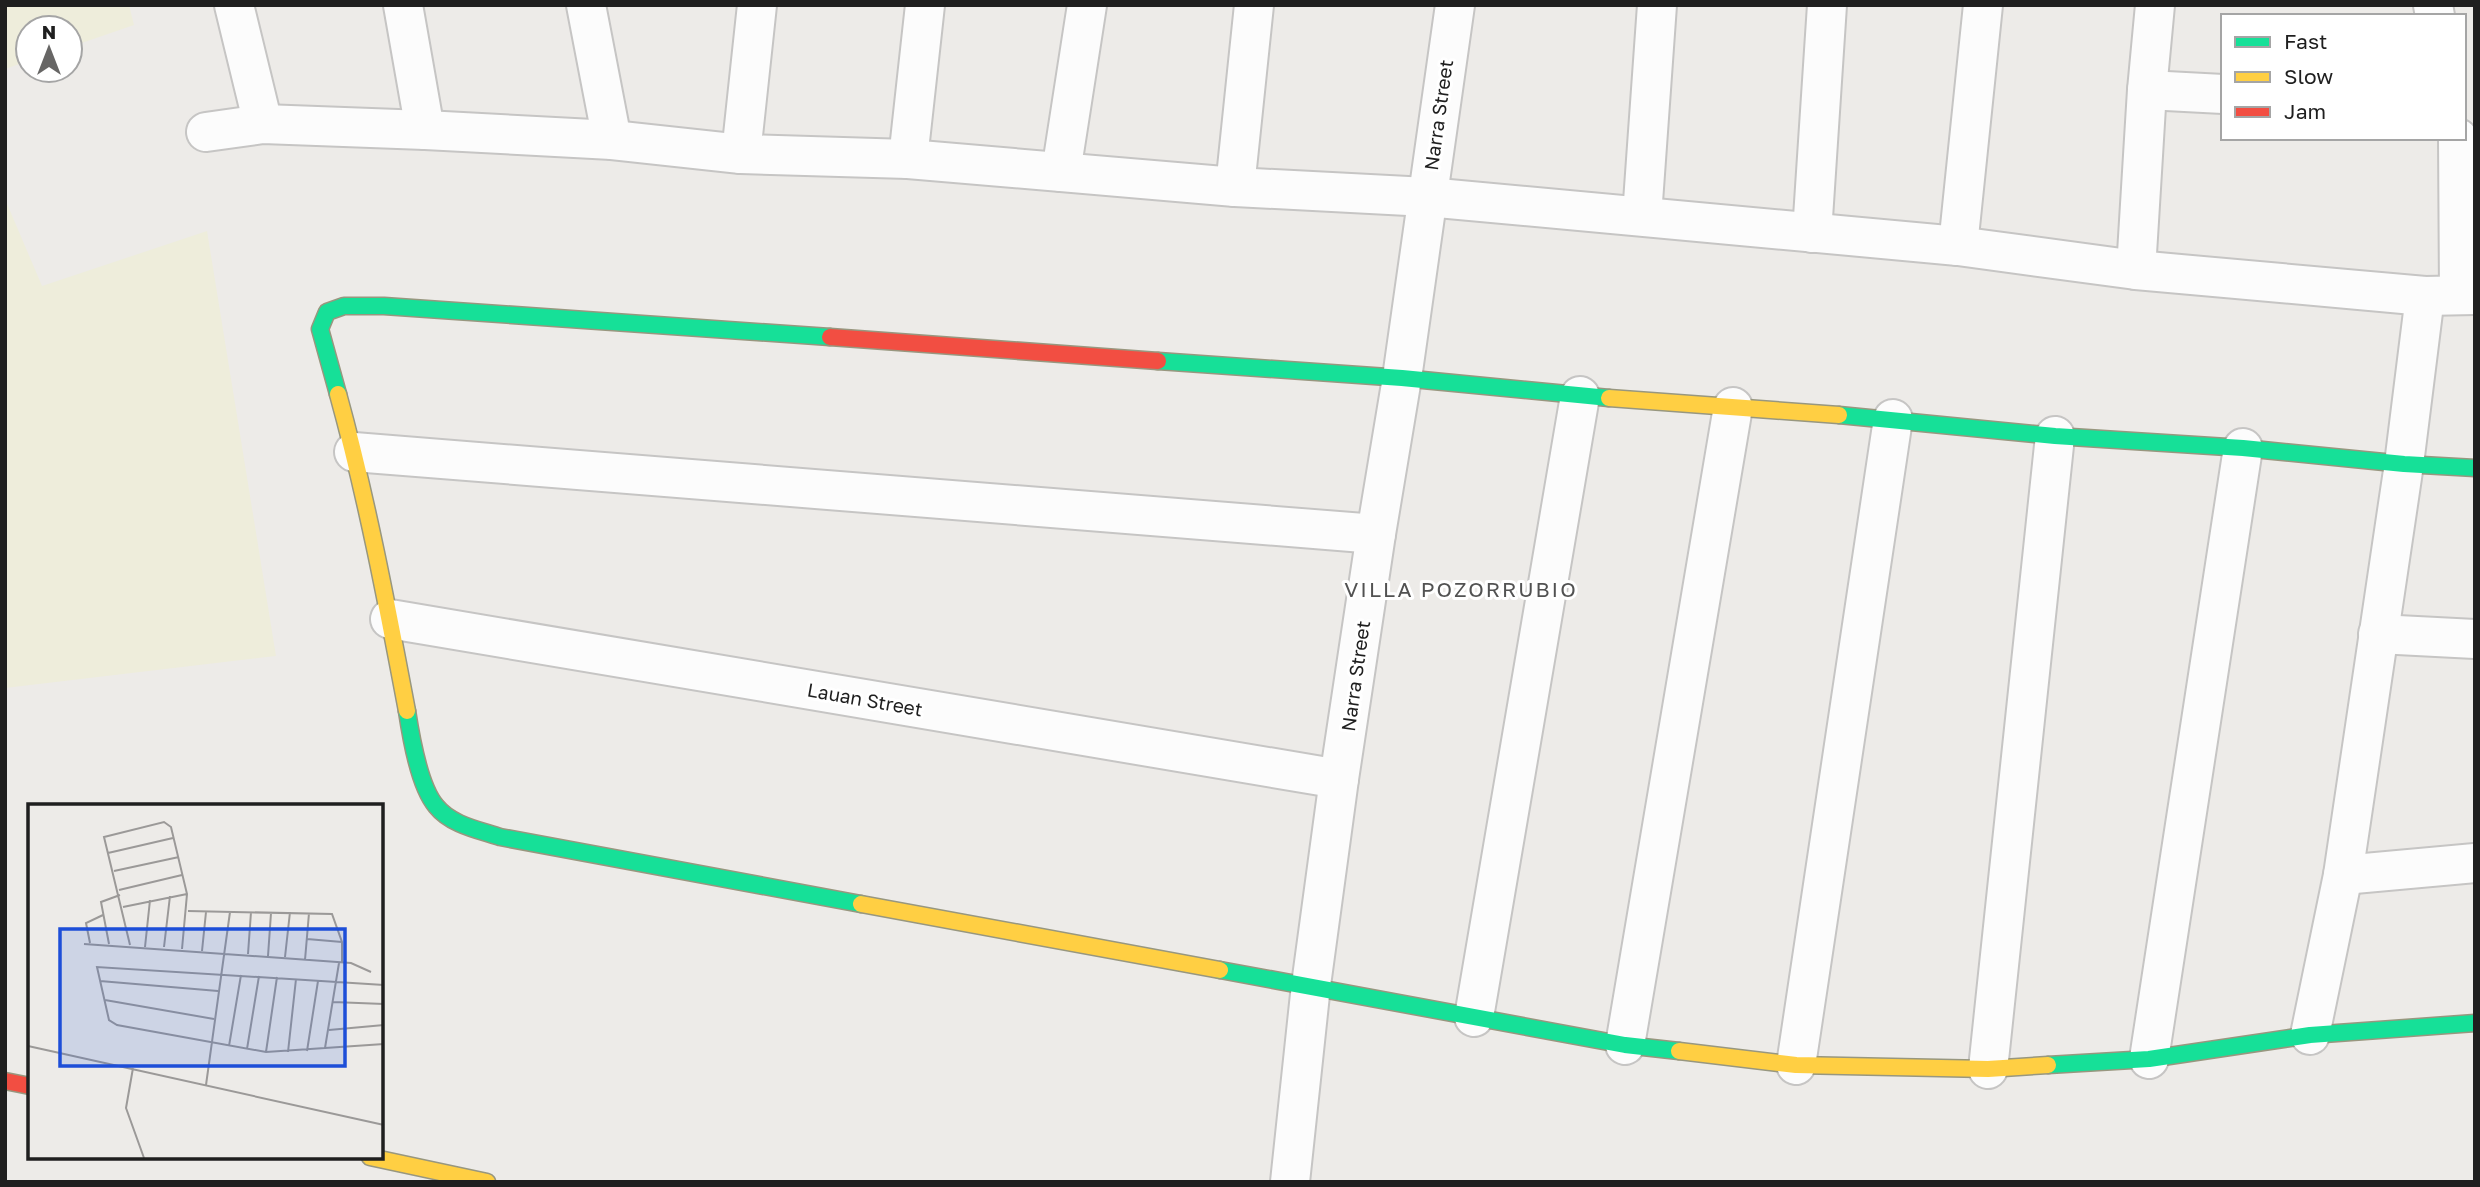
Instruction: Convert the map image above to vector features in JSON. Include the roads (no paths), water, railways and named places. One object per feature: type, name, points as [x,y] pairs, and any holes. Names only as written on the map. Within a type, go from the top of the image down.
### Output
[{"type":"main road","points":[[2475,468],[2404,464],[2243,447],[2055,436],[1893,419],[1580,396],[1402,378],[415,307],[340,306],[328,310],[323,316],[320,329],[354,452],[390,619],[414,751],[427,790],[436,807],[462,825],[500,837],[1625,1045],[1796,1065],[1987,1069],[2149,1059],[2310,1035],[2475,1023]]},
{"type":"main road","points":[[5,1081],[28,1086]]},
{"type":"main road","points":[[379,1159],[487,1182]]},
{"type":"street","points":[[234,5],[263,124]]},
{"type":"street","points":[[402,5],[425,130]]},
{"type":"street","points":[[586,5],[612,140]]},
{"type":"street","points":[[741,154],[757,5]]},
{"type":"street","points":[[908,159],[925,5]]},
{"type":"street","points":[[1061,172],[1087,5]]},
{"type":"street","points":[[1235,187],[1254,5]]},
{"type":"street","name":"Narra Street","points":[[1290,1182],[1311,985],[1339,779],[1402,378],[1454,5]]},
{"type":"street","points":[[1642,216],[1657,5]]},
{"type":"street","points":[[1812,233],[1827,5]]},
{"type":"street","points":[[1958,246],[1983,5]]},
{"type":"street","points":[[2136,270],[2155,5]]},
{"type":"street","points":[[2147,90],[2221,94]]},
{"type":"street","points":[[206,132],[263,124],[425,130],[612,140],[741,154],[908,159],[1235,187],[1427,197],[1958,246],[2136,270],[2453,295]]},
{"type":"street","points":[[2310,1035],[2343,875],[2404,464],[2453,295],[2458,140]]},
{"type":"street","points":[[1474,1017],[1580,396]]},
{"type":"street","points":[[1625,1045],[1734,407]]},
{"type":"street","points":[[1796,1065],[1893,419]]},
{"type":"street","points":[[1987,1069],[2055,436]]},
{"type":"street","points":[[2149,1059],[2243,447]]},
{"type":"street","points":[[354,452],[1376,534]]},
{"type":"street","name":"Lauan Street","points":[[390,619],[1339,779]]},
{"type":"street","points":[[2378,634],[2475,639]]},
{"type":"street","points":[[2343,875],[2475,863]]},
{"type":"district","name":"VILLA POZORRUBIO","points":[[1461,589]]}]
